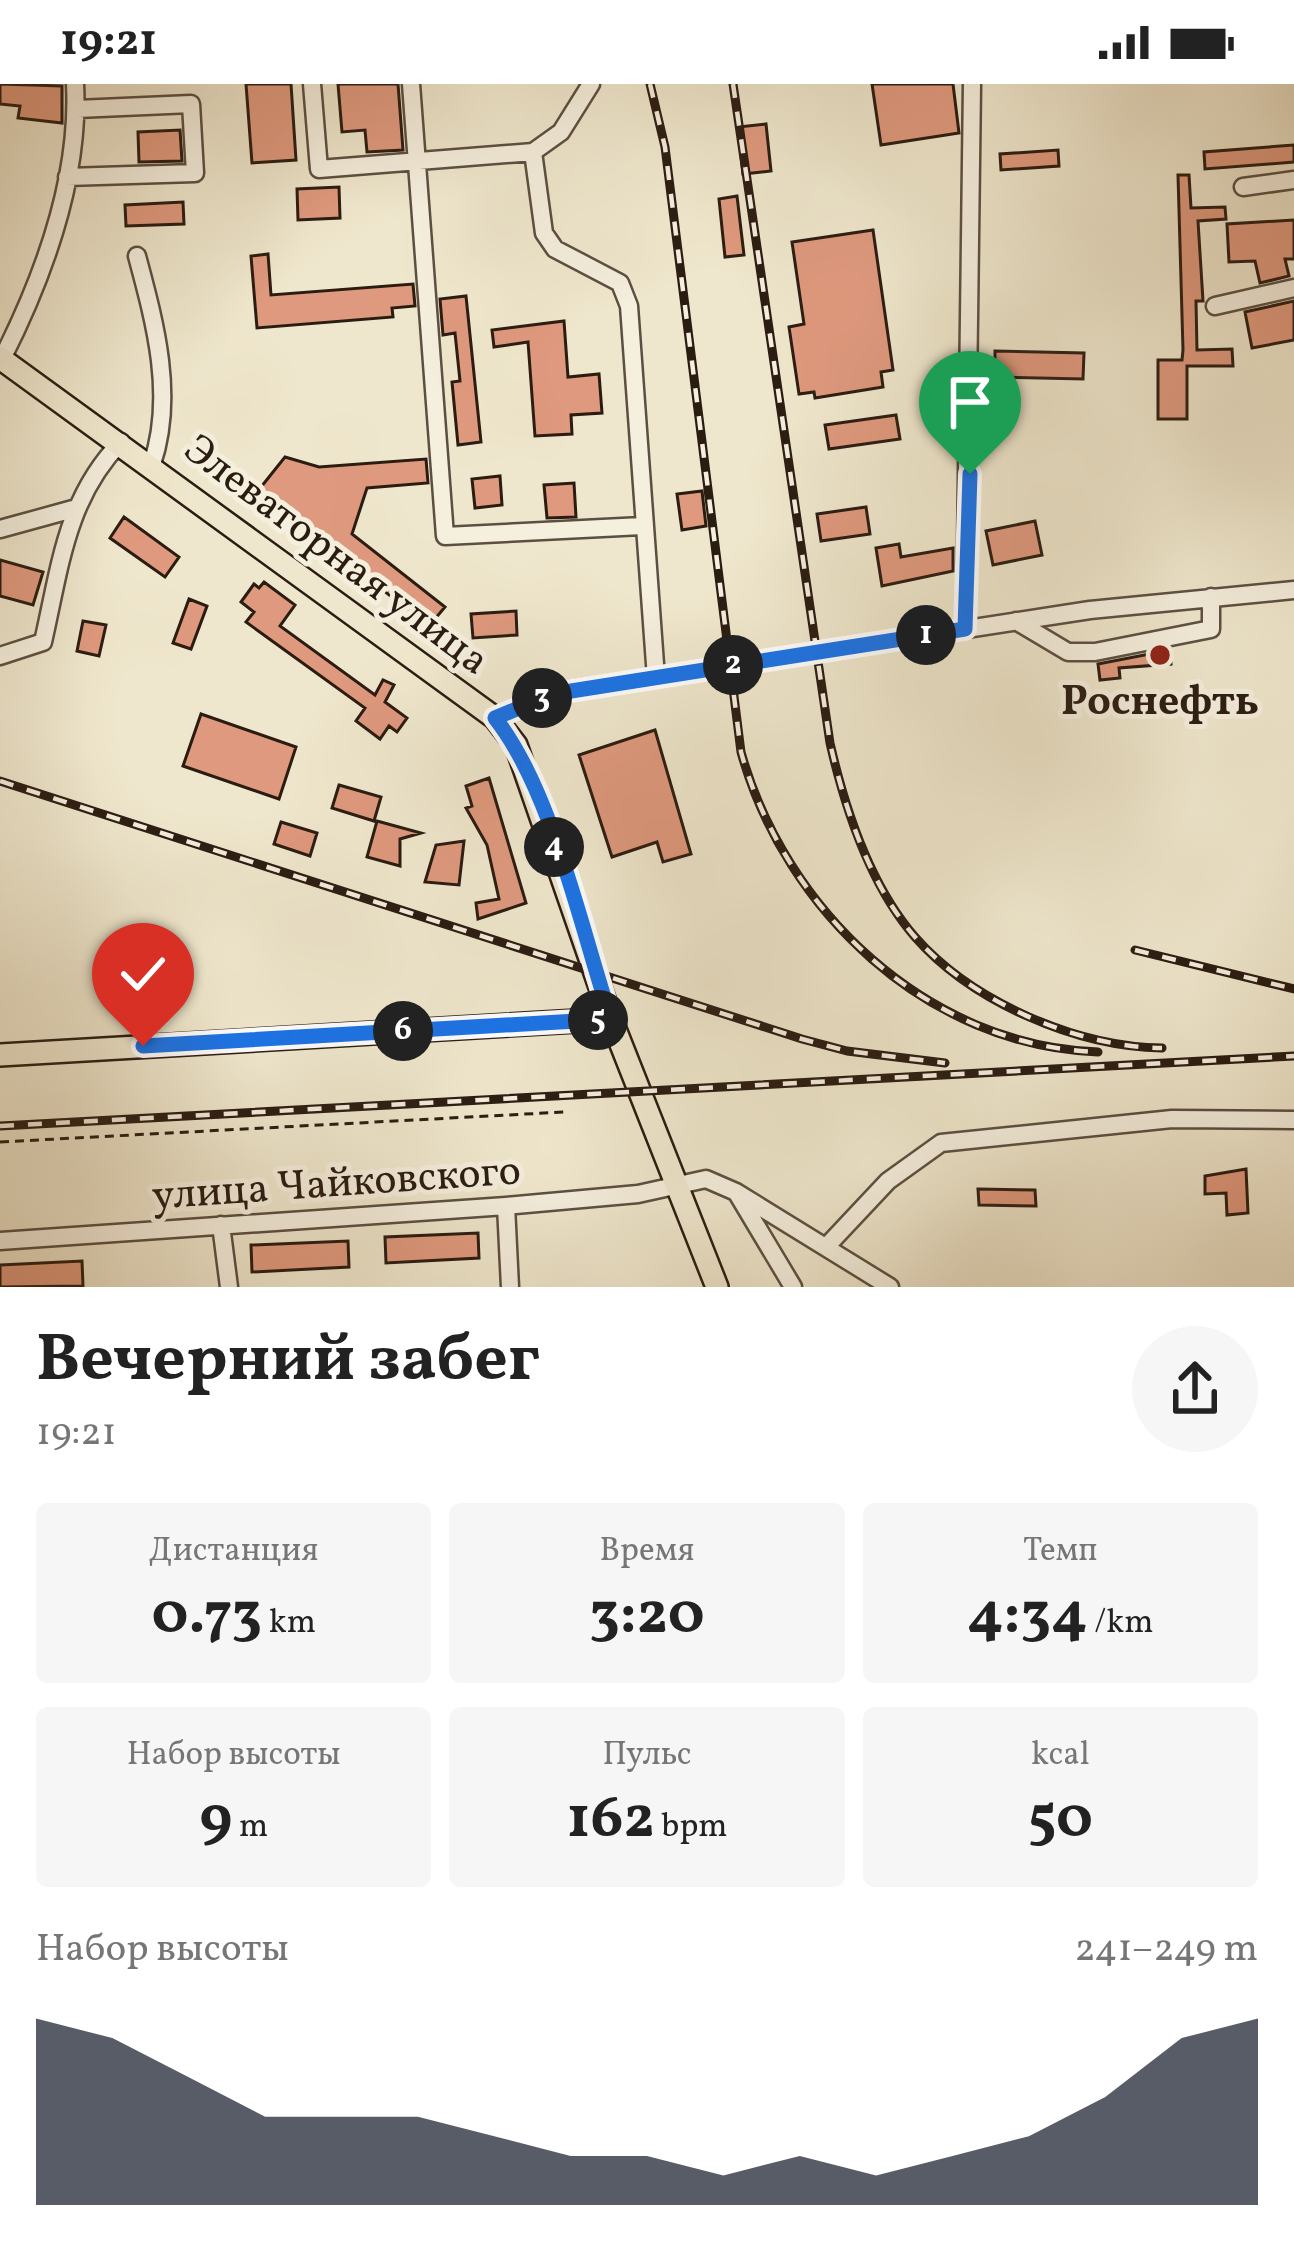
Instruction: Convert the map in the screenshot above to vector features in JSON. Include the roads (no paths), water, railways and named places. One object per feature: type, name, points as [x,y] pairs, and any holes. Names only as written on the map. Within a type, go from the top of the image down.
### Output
[{"type":"main road","name":"Элеваторная улица","points":[[1,358],[495,718]]},
{"type":"main road","points":[[495,718],[516,745],[533,784],[611,1019],[717,1287]]},
{"type":"main road","points":[[0,1055],[611,1019]]},
{"type":"street","points":[[1,358],[34,295],[67,177],[75,84]]},
{"type":"street","points":[[312,84],[319,169],[533,152],[560,132],[591,84]]},
{"type":"street","points":[[410,84],[446,536],[642,526]]},
{"type":"street","points":[[965,629],[972,84]]},
{"type":"street","points":[[67,177],[195,173],[191,104],[76,110]]},
{"type":"street","points":[[533,152],[544,233],[556,250],[620,283],[629,306],[656,678]]},
{"type":"street","points":[[1243,187],[1294,180]]},
{"type":"street","points":[[137,256],[160,341],[162,436],[152,464]]},
{"type":"street","points":[[1215,306],[1294,288]]},
{"type":"street","points":[[0,656],[43,642],[73,509],[94,469],[121,442]]},
{"type":"street","points":[[0,529],[73,509]]},
{"type":"street","name":"Элеваторная улица","points":[[495,718],[552,694],[1015,621],[1294,590]]},
{"type":"street","points":[[1015,621],[1068,652],[1095,652],[1211,629],[1211,597]]},
{"type":"street","points":[[826,1247],[888,1181],[940,1143],[1172,1120],[1294,1120]]},
{"type":"street","points":[[676,1183],[706,1179],[736,1192],[890,1287]]},
{"type":"street","name":"улица Чайковского","points":[[0,1240],[506,1206],[638,1194],[676,1183]]},
{"type":"street","points":[[736,1192],[793,1287]]},
{"type":"street","points":[[506,1206],[509,1287]]},
{"type":"street","points":[[220,1226],[229,1287]]},
{"type":"railway","points":[[650,84],[665,147],[741,752],[762,810],[791,865],[828,915],[872,959],[921,996],[976,1025],[1035,1044],[1098,1052]]},
{"type":"railway","points":[[733,84],[830,743],[851,819],[872,870],[915,937],[966,982],[1062,1030],[1129,1046],[1162,1048]]},
{"type":"railway","points":[[0,781],[802,1039],[847,1051],[945,1063]]},
{"type":"railway","points":[[1135,950],[1294,989]]},
{"type":"railway","points":[[0,1126],[1294,1056]]},
{"type":"place","name":"Роснефть","points":[[1160,655]]}]
